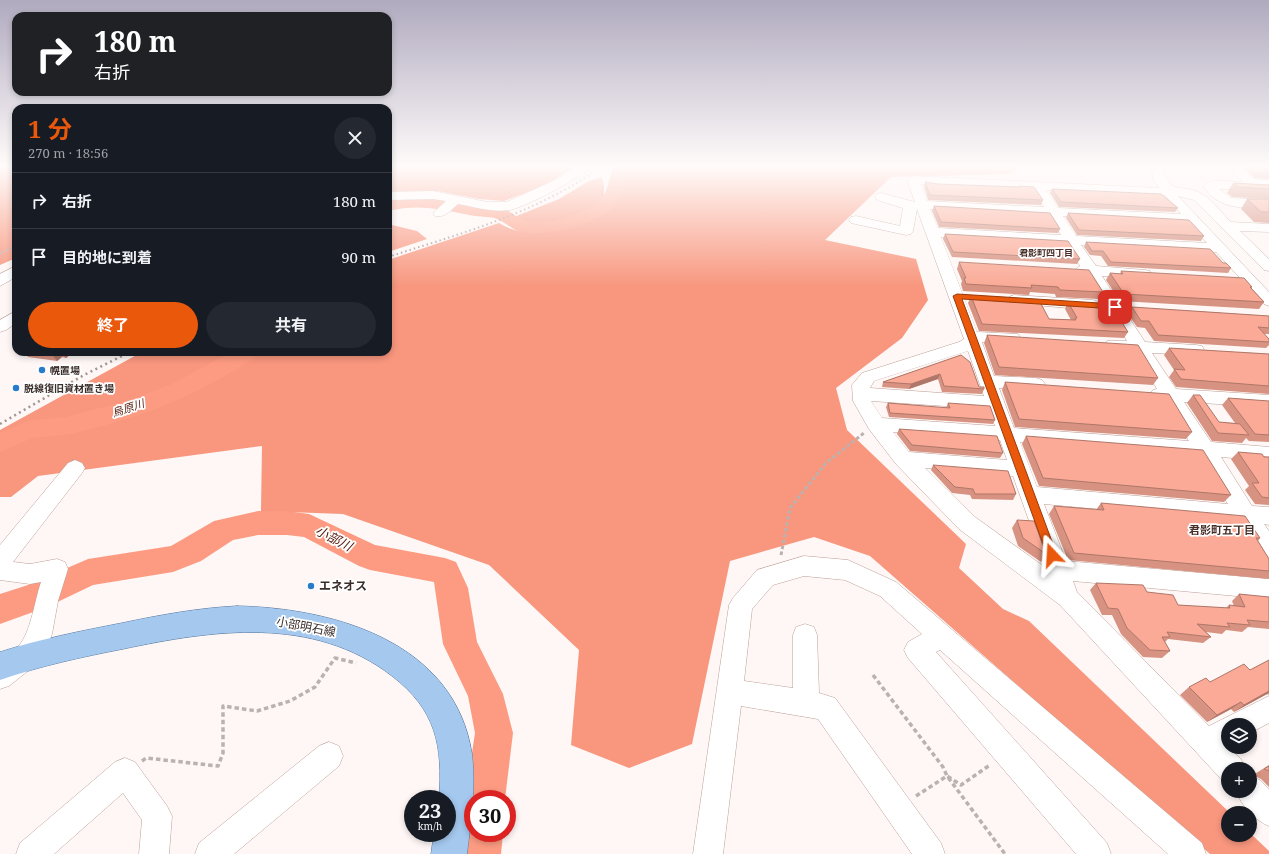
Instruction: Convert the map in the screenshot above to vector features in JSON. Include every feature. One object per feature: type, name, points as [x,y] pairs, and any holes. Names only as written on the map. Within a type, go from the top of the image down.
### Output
[{"type":"main road","name":"小部明石線","points":[[8,661],[58,648],[185,624],[234,619],[287,622],[347,635],[366,644],[400,664],[415,676],[437,702],[446,721],[453,743],[457,766],[457,788],[449,854]]},
{"type":"street","points":[[440,213],[447,207]]},
{"type":"street","points":[[475,207],[481,209],[501,207]]},
{"type":"street","points":[[856,220],[906,231],[916,207]]},
{"type":"street","points":[[917,207],[952,263],[965,297],[972,340],[1068,598]]},
{"type":"street","points":[[939,207],[1053,211],[1192,219]]},
{"type":"street","points":[[1050,207],[1092,271],[1122,307],[1139,346],[1168,394],[1269,550]]},
{"type":"street","points":[[1181,207],[1269,301]]},
{"type":"street","points":[[1208,207],[1269,266]]},
{"type":"street","points":[[1227,226],[1269,228]]},
{"type":"street","points":[[933,232],[1218,248]]},
{"type":"street","points":[[1253,251],[1269,252]]},
{"type":"street","points":[[0,268],[12,264]]},
{"type":"street","points":[[1068,270],[1162,275]]},
{"type":"street","points":[[0,281],[12,273]]},
{"type":"street","points":[[1225,278],[1249,280]]},
{"type":"street","points":[[996,299],[1122,307]]},
{"type":"street","points":[[0,327],[12,319]]},
{"type":"street","points":[[1027,339],[980,336],[965,346],[868,377],[861,385],[862,401],[876,424],[903,459],[967,523],[1068,598],[1217,736],[1228,762]]},
{"type":"street","points":[[1099,344],[1215,351]]},
{"type":"street","points":[[988,381],[1050,386]]},
{"type":"street","points":[[1144,393],[1269,401]]},
{"type":"street","points":[[862,394],[996,403]]},
{"type":"street","points":[[876,424],[1269,454]]},
{"type":"street","points":[[903,459],[1020,468]]},
{"type":"street","points":[[0,562],[75,468]]},
{"type":"street","points":[[1030,496],[1269,516]]},
{"type":"street","points":[[708,854],[741,605],[765,577],[804,566],[848,570],[888,589],[1191,854]]},
{"type":"street","points":[[0,570],[30,574],[57,569],[46,601],[40,634],[8,661],[0,677]]},
{"type":"street","points":[[1058,570],[1269,589]]},
{"type":"street","points":[[805,635],[806,704]]},
{"type":"street","points":[[941,636],[917,650],[1096,854]]},
{"type":"street","points":[[729,691],[826,707],[930,854]]},
{"type":"street","points":[[1252,718],[1269,709]]},
{"type":"street","points":[[210,854],[329,756]]},
{"type":"street","points":[[31,854],[125,772],[157,816],[154,854]]},
{"type":"street","points":[[1257,798],[1269,811]]},
{"type":"path","points":[[0,254],[12,248]]},
{"type":"path","points":[[781,558],[790,508],[826,463],[876,424]]},
{"type":"path","points":[[125,772],[146,758],[218,766],[223,753],[223,706],[257,711],[290,701],[315,687],[335,658],[363,665]]},
{"type":"path","points":[[873,675],[943,767],[947,776],[1005,854]]},
{"type":"path","points":[[947,776],[961,785],[1008,754]]},
{"type":"path","points":[[897,808],[947,776]]},
{"type":"shaded area","points":[[0,207],[12,207],[12,260],[0,265]]},
{"type":"shaded area","points":[[539,207],[860,207],[825,240],[916,259],[928,300],[902,338],[836,388],[847,430],[966,544],[959,568],[1003,609],[1029,621],[1223,806],[1221,806],[1221,842],[1257,842],[1257,840],[1269,851],[1269,854],[1210,854],[870,556],[814,537],[730,561],[692,744],[629,768],[571,745],[579,650],[489,565],[343,514],[261,511],[262,446],[38,476],[11,497],[0,497],[0,430],[135,356],[392,356],[392,259],[499,223],[521,231],[544,230],[538,226],[514,217]]},
{"type":"shaded area","points":[[392,225],[417,231],[427,239],[392,251]]},
{"type":"building","points":[[934,207],[1050,213],[1060,229],[941,222]]},
{"type":"building","points":[[1156,207],[1177,207],[1178,208]]},
{"type":"building","points":[[1255,207],[1269,207],[1269,212],[1261,212]]},
{"type":"building","points":[[1068,213],[1189,220],[1204,236],[1079,230]]},
{"type":"building","points":[[945,234],[1068,241],[1080,259],[953,252]]},
{"type":"building","points":[[1086,242],[1210,249],[1223,263],[1226,263],[1231,268],[1111,262],[1103,251],[1092,251]]},
{"type":"building","points":[[959,262],[1089,270],[1103,292],[1060,290],[1058,287],[1031,285],[1032,288],[966,284],[964,278],[966,278]]},
{"type":"building","points":[[1121,271],[1244,278],[1264,302],[1124,294],[1110,273],[1123,274]]},
{"type":"building","points":[[971,296],[1039,300],[1049,319],[1076,320],[1075,318],[1077,318],[1068,302],[1111,305],[1128,332],[982,324]]},
{"type":"building","points":[[1132,307],[1269,316],[1269,328],[1258,327],[1269,339],[1269,342],[1158,335],[1149,321],[1141,321]]},
{"type":"building","points":[[987,335],[1138,345],[1158,378],[999,367]]},
{"type":"building","points":[[1169,348],[1269,354],[1269,386],[1181,379],[1174,369],[1185,370]]},
{"type":"building","points":[[961,355],[970,362],[979,387],[984,387],[984,389],[944,386],[940,374],[911,384],[883,382]]},
{"type":"building","points":[[1005,382],[1169,394],[1192,432],[1019,419]]},
{"type":"building","points":[[1193,395],[1200,395],[1219,422],[1240,424],[1249,435],[1218,433]]},
{"type":"building","points":[[1228,398],[1269,401],[1269,435],[1255,434]]},
{"type":"building","points":[[888,403],[950,408],[948,403],[990,406],[995,420],[890,413]]},
{"type":"building","points":[[899,429],[997,436],[1003,453],[912,445]]},
{"type":"building","points":[[1026,436],[1203,450],[1231,495],[1043,478]]},
{"type":"building","points":[[1238,452],[1262,454],[1264,457],[1269,457],[1269,498],[1262,497],[1252,483],[1259,483]]},
{"type":"building","points":[[933,465],[1008,471],[1016,494],[975,494],[973,489],[955,487]]},
{"type":"building","points":[[1101,503],[1245,516],[1260,538],[1256,538],[1269,559],[1269,571],[1074,553],[1054,506],[1104,510]]},
{"type":"building","points":[[1017,520],[1034,521],[1046,554],[1023,538]]},
{"type":"building","points":[[1096,583],[1143,585],[1147,592],[1173,595],[1178,605],[1230,608],[1229,605],[1245,607],[1239,594],[1269,597],[1269,622],[1247,620],[1250,625],[1227,623],[1230,627],[1197,624],[1211,637],[1167,632],[1170,637],[1162,637],[1170,651],[1150,650],[1127,628],[1118,609],[1108,608]]},
{"type":"building","points":[[1269,660],[1269,691],[1244,705],[1241,702],[1217,715],[1189,687],[1206,678],[1210,682],[1244,664],[1250,670]]},
{"type":"building","points":[[1269,766],[1269,771],[1264,769]]},
{"type":"waterway","name":"烏原川","points":[[455,207],[503,215],[520,226],[532,228],[543,228],[567,223],[590,214],[602,207]]},
{"type":"waterway","name":"烏原川","points":[[0,442],[28,430],[60,427],[89,421],[136,407],[183,389],[227,366],[241,356]]},
{"type":"waterway","name":"小部川","points":[[0,609],[36,597],[88,572],[173,559],[190,552],[225,530],[258,523],[287,523],[309,526],[370,557],[445,571],[452,588],[460,644],[485,694],[494,733],[486,790]]},
{"type":"waterway","name":"小部川","points":[[480,854],[481,842]]},
{"type":"railway","points":[[392,256],[471,230],[530,207]]},
{"type":"railway","points":[[0,424],[84,375],[122,356]]},
{"type":"place","name":"幌置場","points":[[42,370]]},
{"type":"place","name":"脱線復旧資材置き場","points":[[16,388]]},
{"type":"place","name":"エネオス","points":[[311,586]]},
{"type":"district","name":"君影町四丁目","points":[[1046,253]]},
{"type":"district","name":"君影町五丁目","points":[[1222,530]]},
{"type":"route","points":[[1052,555],[957,296],[1115,307]]}]
